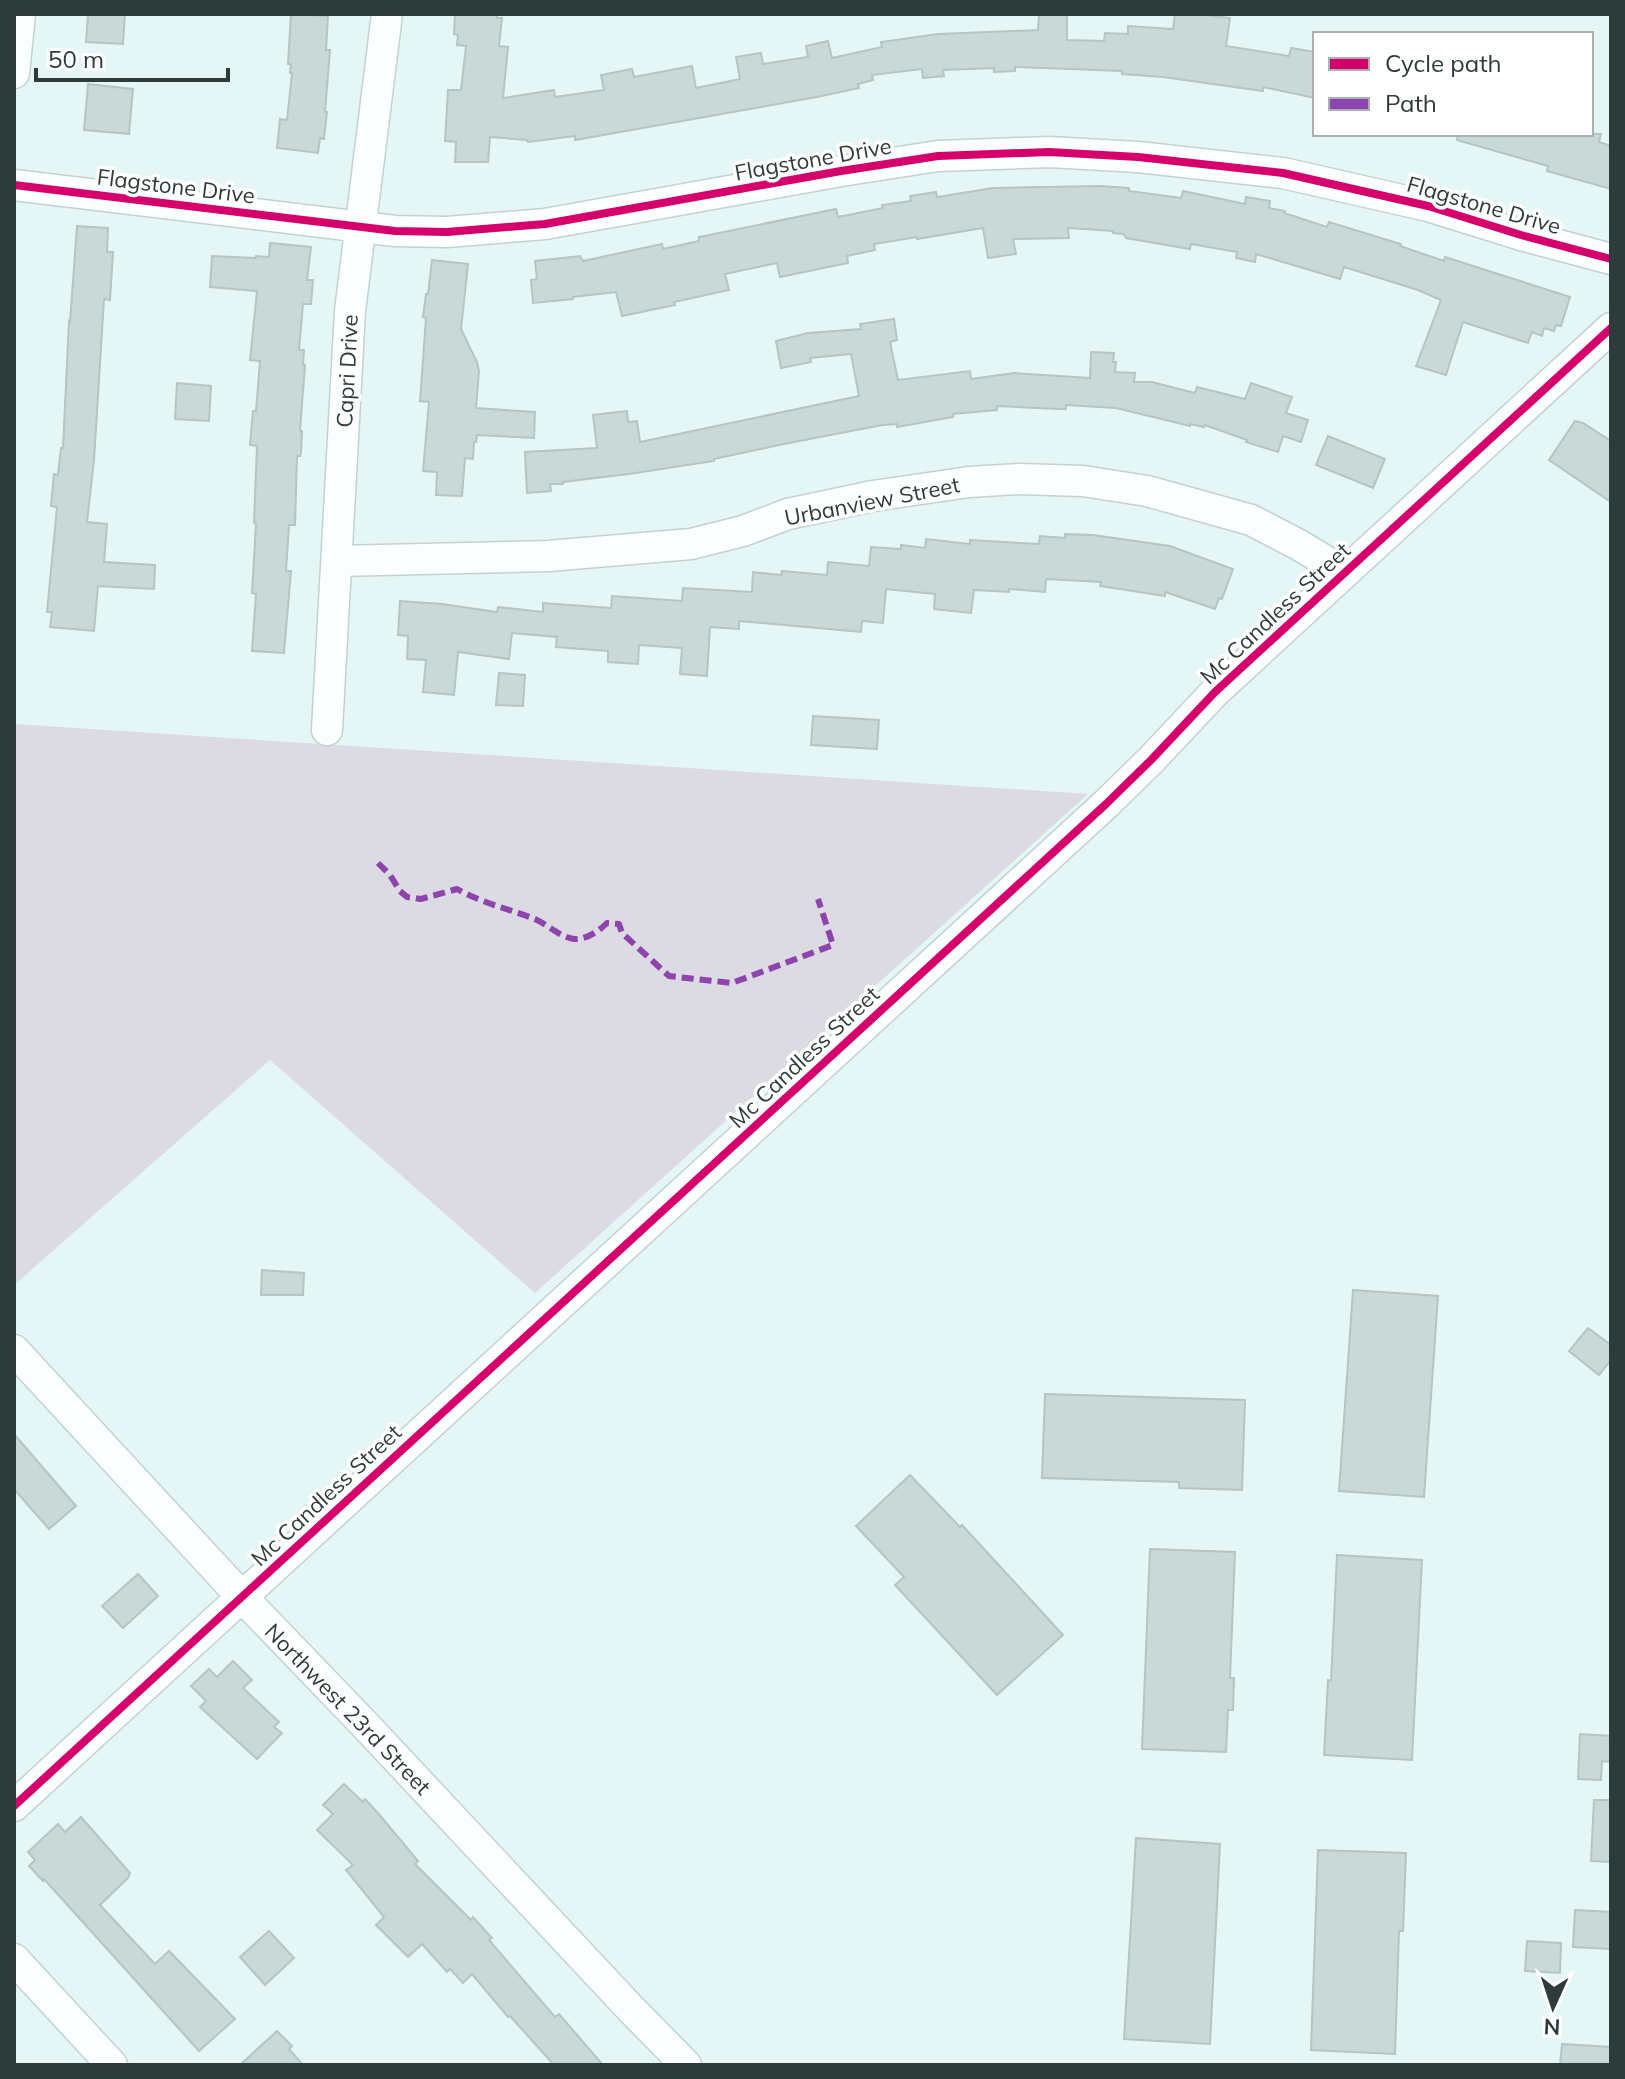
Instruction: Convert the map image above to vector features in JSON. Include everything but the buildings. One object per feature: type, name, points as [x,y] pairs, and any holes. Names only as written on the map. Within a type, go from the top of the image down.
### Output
[{"type":"street","points":[[14,73],[20,14]]},
{"type":"street","name":"Capri Drive","points":[[327,730],[350,311],[387,14]]},
{"type":"street","name":"Flagstone Drive","points":[[14,185],[395,231],[447,232],[545,224],[938,156],[1049,152],[1138,157],[1283,173],[1428,206],[1611,259]]},
{"type":"street","name":"Mc Candless Street","points":[[14,1806],[1106,804],[1215,692],[1611,328]]},
{"type":"street","name":"Urbanview Street","points":[[337,561],[548,556],[691,544],[743,531],[788,514],[873,496],[969,482],[1019,479],[1083,481],[1147,491],[1251,520],[1344,572]]},
{"type":"street","name":"Northwest 23rd Street","points":[[14,1350],[242,1597],[686,2065]]},
{"type":"street","points":[[14,1959],[112,2065]]},
{"type":"shaded area","points":[[14,724],[1088,794],[535,1293],[270,1060],[14,1285]]},
{"type":"marked path","points":[[378,863],[407,897],[421,899],[457,889],[535,919],[574,939],[592,934],[607,923],[619,924],[622,933],[669,976],[732,983],[833,945],[818,899]]},
{"type":"cycle path","points":[[14,185],[395,231],[447,232],[545,224],[938,156],[1049,152],[1138,157],[1283,173],[1428,206],[1611,259]]},
{"type":"cycle path","points":[[14,1806],[1106,804],[1215,692],[1611,328]]}]
